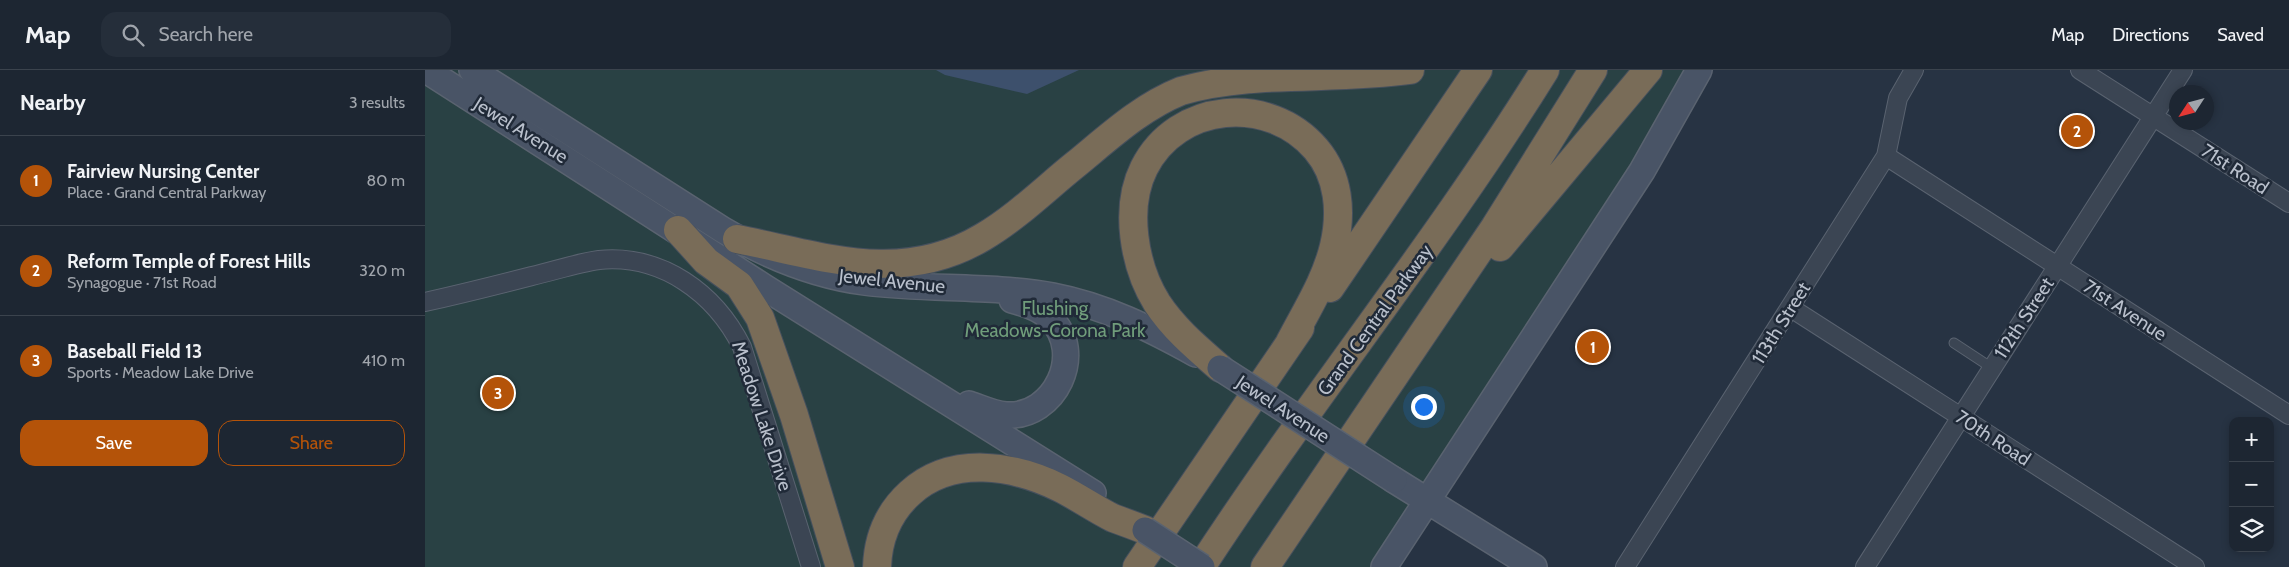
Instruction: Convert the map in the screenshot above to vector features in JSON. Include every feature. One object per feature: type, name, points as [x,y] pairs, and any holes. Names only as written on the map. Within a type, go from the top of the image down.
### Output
[{"type":"highway","points":[[737,239],[851,263],[887,264],[938,257],[965,247],[995,229],[1134,116],[1179,92],[1212,81],[1250,74],[1410,70]]},
{"type":"highway","points":[[877,567],[883,533],[893,513],[905,498],[919,485],[937,475],[966,467],[1002,469],[1052,484],[1112,517],[1140,555],[1321,301],[1478,70]]},
{"type":"highway","name":"Grand Central Parkway","points":[[1201,567],[1259,479],[1457,205],[1545,70]]},
{"type":"highway","points":[[1265,567],[1525,180],[1593,70]]},
{"type":"highway","points":[[1386,385],[1648,70]]},
{"type":"highway","points":[[1220,368],[1174,326],[1157,302],[1142,267],[1134,232],[1135,199],[1144,168],[1154,151],[1167,138],[1199,119],[1216,114],[1236,112],[1255,113],[1274,119],[1299,133],[1312,144],[1332,176],[1337,194],[1338,214],[1334,246],[1322,281],[1290,342]]},
{"type":"highway","points":[[678,230],[706,261],[739,286],[760,318],[791,407],[840,567]]},
{"type":"street","name":"Jewel Avenue","points":[[426,70],[678,230],[764,287],[1116,508],[1140,555],[1201,567]]},
{"type":"street","name":"Jewel Avenue","points":[[472,70],[737,239],[783,261],[831,276],[880,283],[1037,294],[1098,308],[1145,326],[1220,368],[1534,567]]},
{"type":"street","points":[[1384,567],[1642,171],[1699,70]]},
{"type":"street","name":"113th Street","points":[[1625,567],[1886,156],[1898,98],[1914,70]]},
{"type":"street","name":"71st Road","points":[[2080,70],[2289,204]]},
{"type":"street","name":"112th Street","points":[[1865,567],[2183,70]]},
{"type":"street","name":"71st Avenue","points":[[1886,156],[2289,415]]},
{"type":"street","name":"Meadow Lake Drive","points":[[425,302],[598,260],[630,261],[646,264],[680,278],[695,287],[721,312],[743,347],[811,567]]},
{"type":"street","points":[[933,392],[999,414],[1014,415],[1029,411],[1042,404],[1056,389],[1063,375],[1065,347],[1060,331],[1051,318],[1038,309],[1023,303],[965,288]]},
{"type":"street","name":"70th Road","points":[[1791,308],[2195,567]]},
{"type":"lane","points":[[1954,342],[1993,368]]},
{"type":"green space","name":"Flushing Meadows-Corona Park","points":[[425,70],[1685,70],[1634,164],[1372,567],[425,567]]},
{"type":"water","points":[[936,70],[1079,70],[1027,94],[945,75]]},
{"type":"place","name":"Reform Temple of Forest Hills","points":[[2077,131]]},
{"type":"place","name":"Fairview Nursing Center","points":[[1593,347]]},
{"type":"place","name":"Baseball Field 13","points":[[498,393]]}]
